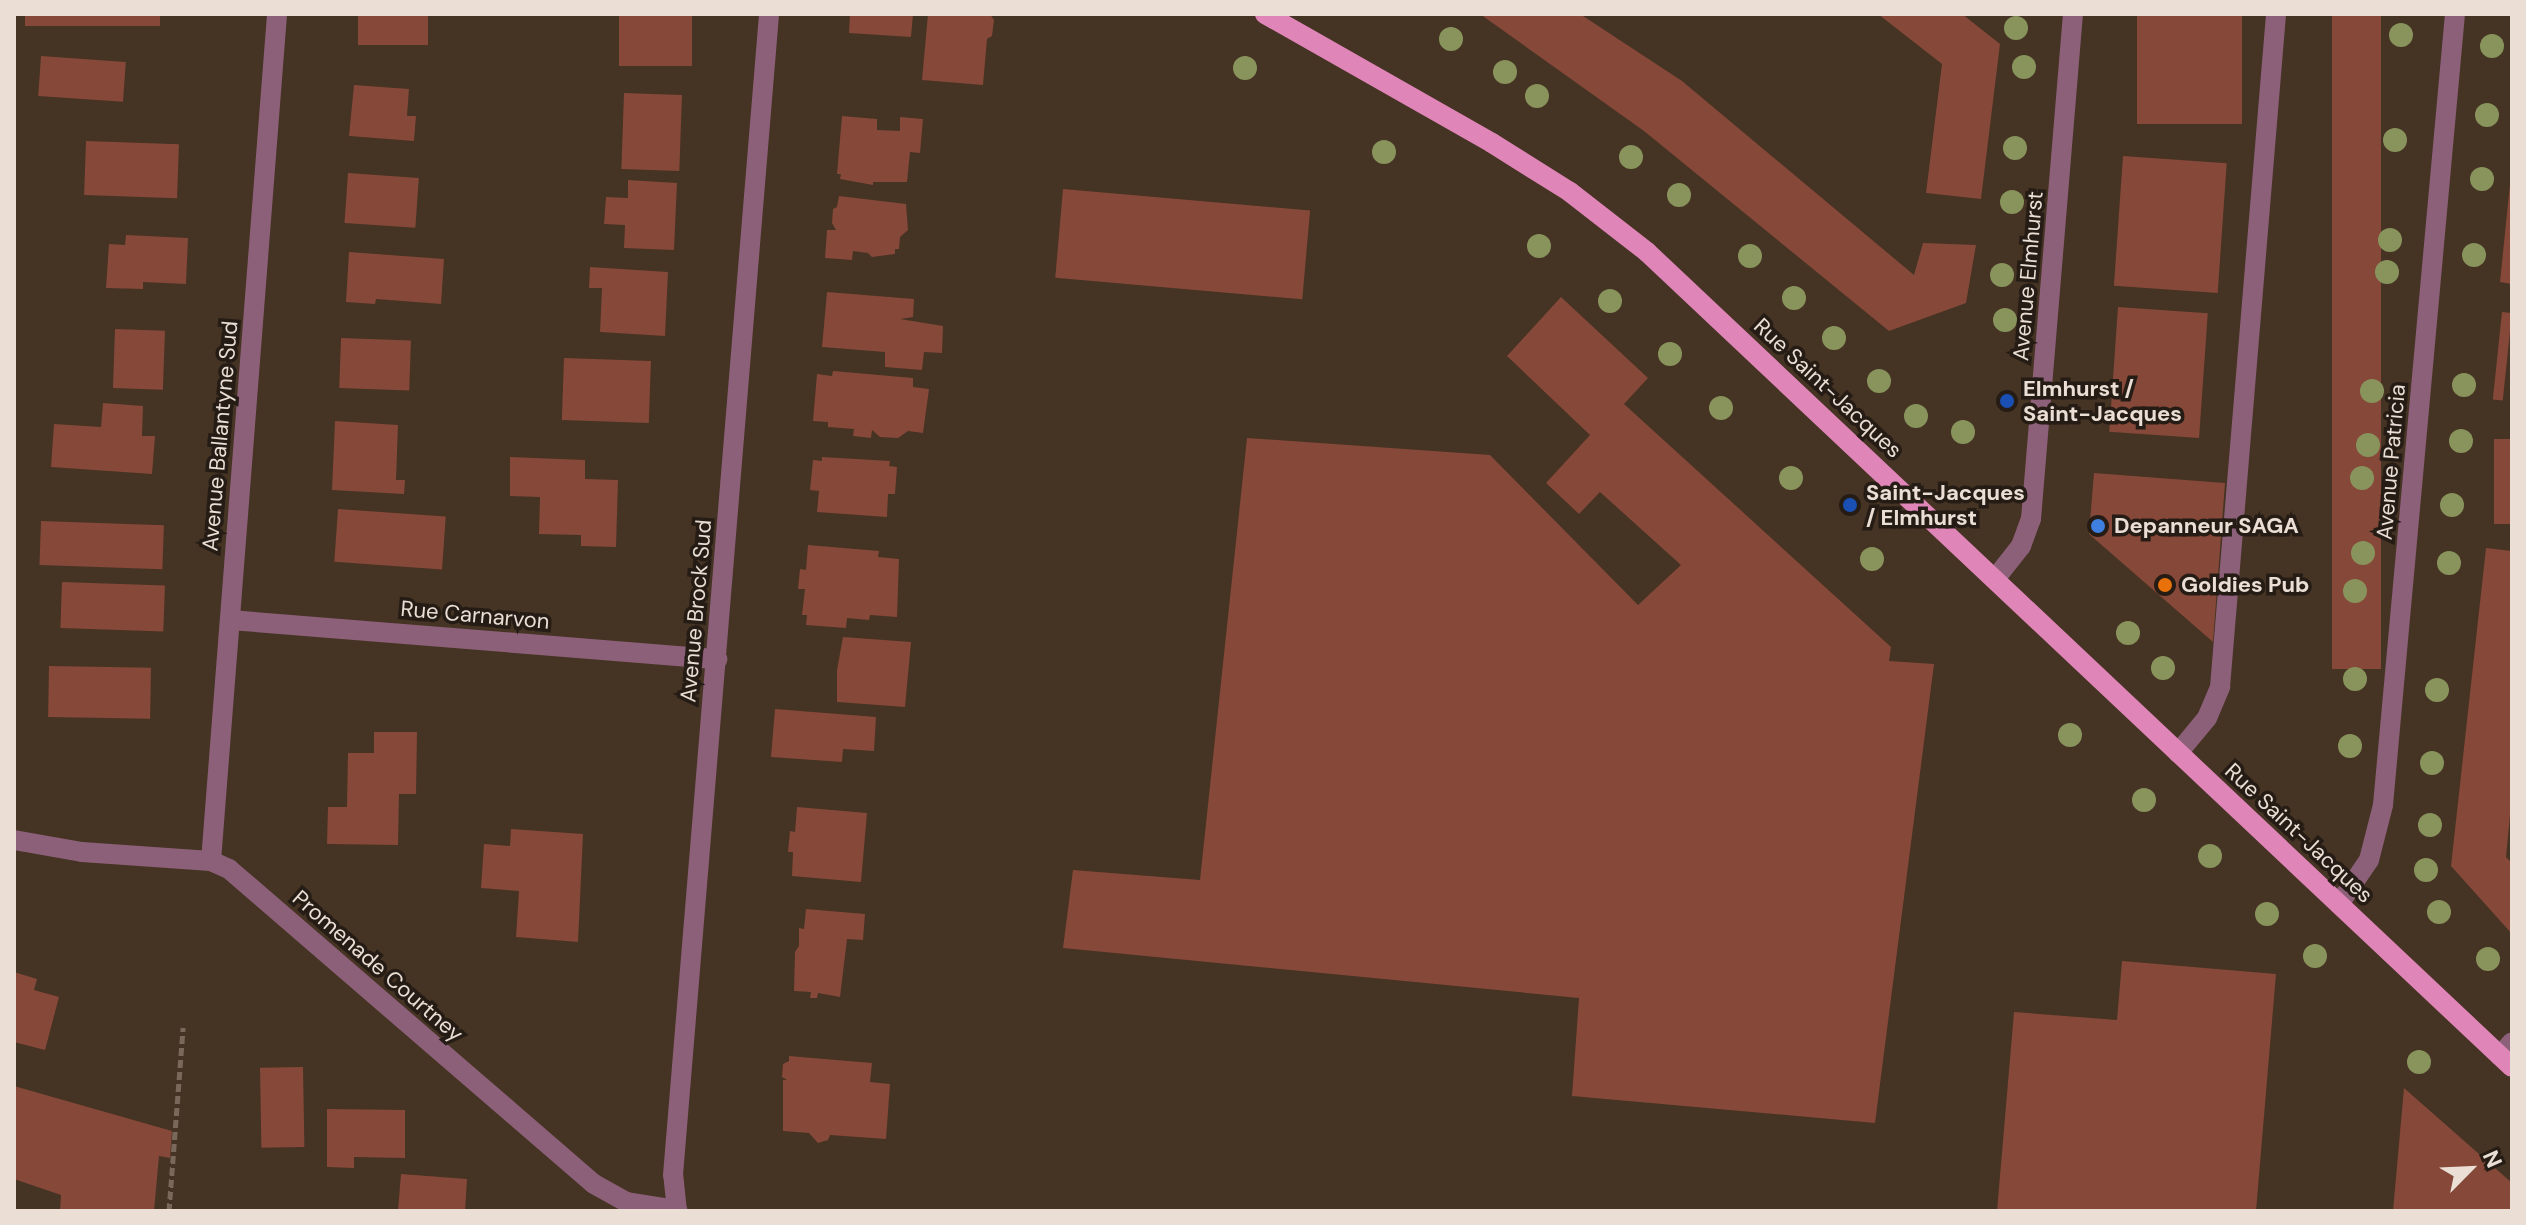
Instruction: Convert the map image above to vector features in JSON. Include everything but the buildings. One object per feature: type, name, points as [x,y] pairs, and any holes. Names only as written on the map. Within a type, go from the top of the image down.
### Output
[{"type":"main road","name":"Rue Saint-Jacques","points":[[1265,14],[1492,143],[1612,223],[1682,284],[2339,904],[2508,1055]]},
{"type":"street","name":"Avenue Ballantyne Sud","points":[[211,861],[277,14]]},
{"type":"street","name":"Avenue Brock Sud","points":[[677,1211],[673,1175],[769,14]]},
{"type":"street","name":"Avenue Elmhurst","points":[[1995,579],[2021,546],[2031,519],[2073,14]]},
{"type":"street","points":[[2178,753],[2207,718],[2220,687],[2276,14]]},
{"type":"street","name":"Avenue Patricia","points":[[2339,904],[2369,860],[2383,805],[2455,14]]},
{"type":"street","name":"Rue Carnarvon","points":[[230,620],[717,659]]},
{"type":"street","name":"Promenade Courtney","points":[[14,840],[82,852],[211,861],[242,879],[594,1184],[627,1202],[677,1211]]},
{"type":"path","points":[[169,1211],[183,1028]]},
{"type":"place","name":"Elmhurst / Saint-Jacques","points":[[2007,401]]},
{"type":"place","name":"Saint-Jacques / Elmhurst","points":[[1850,505]]},
{"type":"place","name":"Depanneur SAGA","points":[[2098,526]]},
{"type":"place","name":"Goldies Pub","points":[[2165,585]]}]
